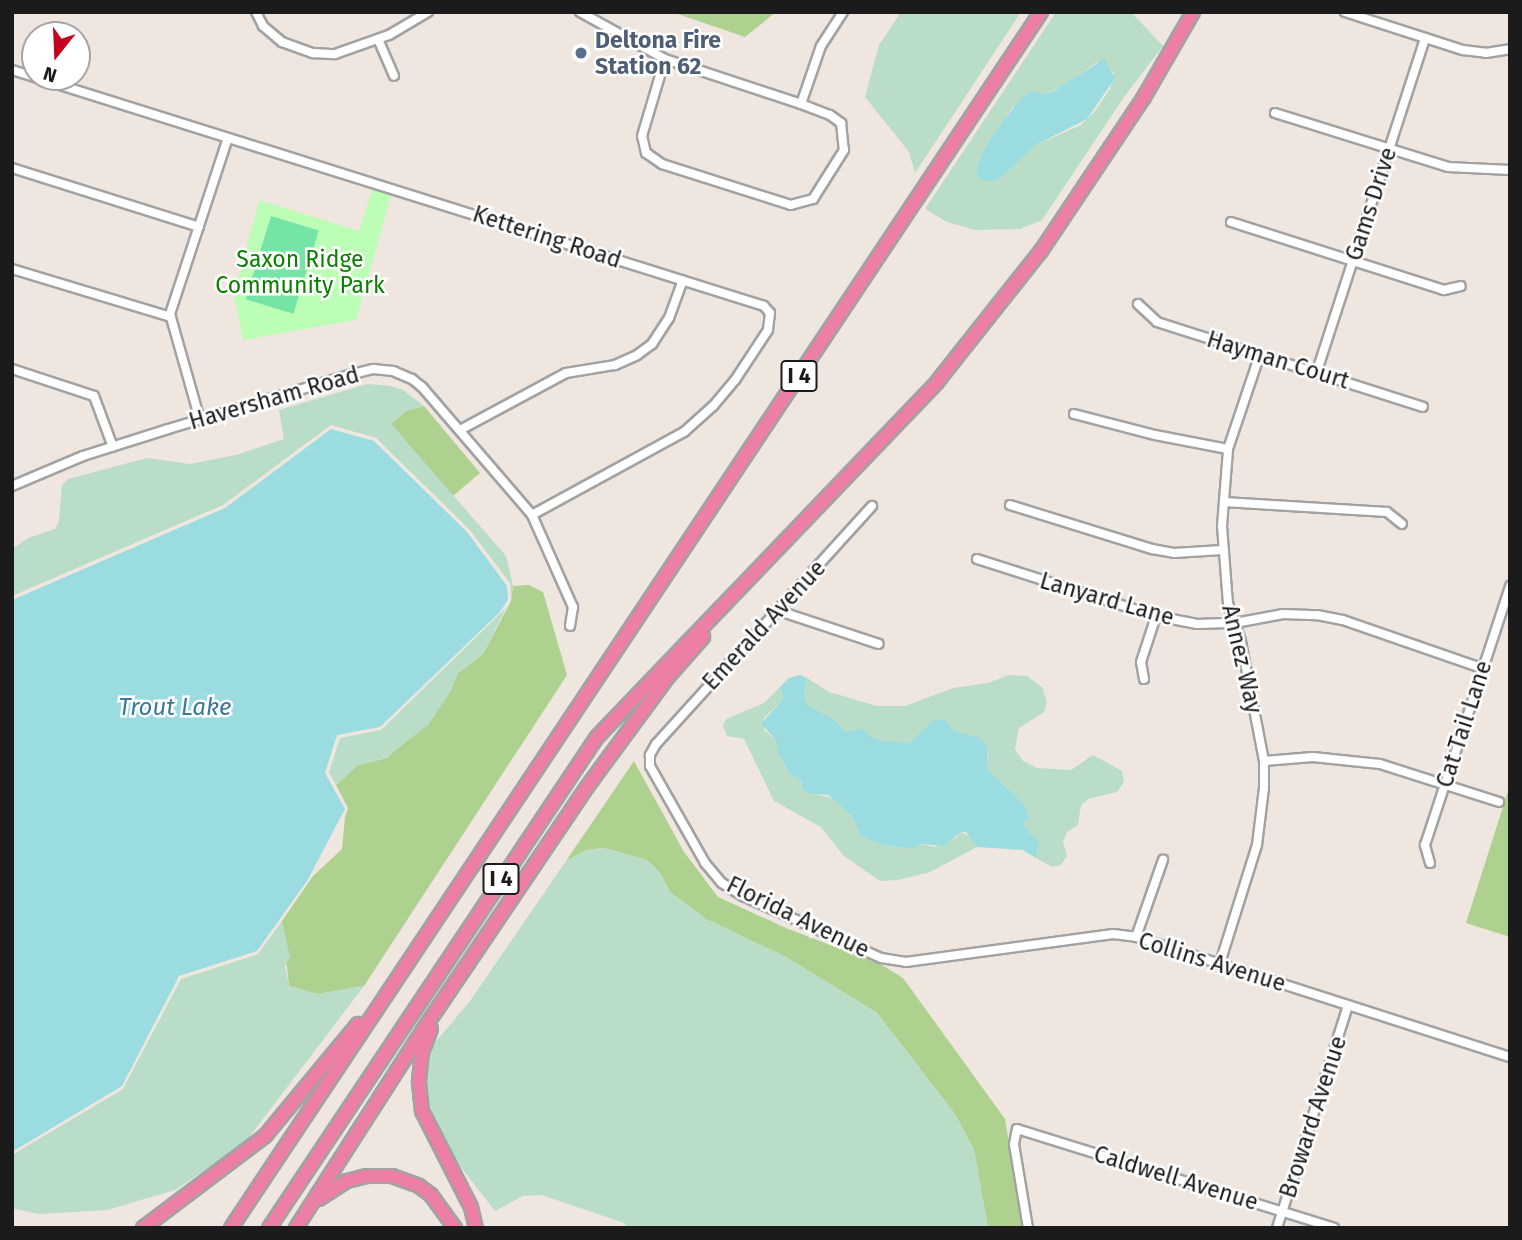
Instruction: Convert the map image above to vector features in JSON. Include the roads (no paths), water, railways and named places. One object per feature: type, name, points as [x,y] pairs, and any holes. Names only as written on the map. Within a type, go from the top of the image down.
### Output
[{"type":"highway","name":"I 4","points":[[231,1228],[378,1003],[519,799],[1041,12]]},
{"type":"highway","name":"I 4","points":[[269,1228],[597,737],[937,382],[1041,251],[1144,97],[1193,12]]},
{"type":"highway","points":[[296,1228],[587,787],[667,678],[769,560]]},
{"type":"highway","points":[[454,987],[427,1038],[419,1083],[422,1111],[471,1207],[476,1228]]},
{"type":"highway","points":[[143,1228],[265,1136],[345,1037],[378,1003]]},
{"type":"highway","points":[[307,1212],[326,1193],[347,1181],[367,1176],[392,1176],[419,1186],[431,1195],[454,1228]]},
{"type":"street","points":[[256,12],[273,37],[313,52],[335,54],[378,39],[428,12]]},
{"type":"street","points":[[580,12],[664,59],[801,104],[830,115],[841,123],[844,150],[813,199],[791,205],[662,164],[646,153],[642,135],[664,59]]},
{"type":"street","points":[[801,104],[821,46],[843,12]]},
{"type":"street","points":[[1345,12],[1463,50],[1486,53],[1510,49]]},
{"type":"street","name":"Gams Drive","points":[[1317,371],[1425,38]]},
{"type":"street","points":[[378,39],[394,76]]},
{"type":"street","name":"Kettering Road","points":[[12,70],[683,280],[764,306],[771,313],[768,330],[713,406],[684,432],[532,515]]},
{"type":"street","points":[[1275,113],[1448,167],[1510,170]]},
{"type":"street","points":[[200,420],[171,317],[228,138]]},
{"type":"street","points":[[12,168],[199,228]]},
{"type":"street","points":[[1231,222],[1444,290],[1461,286]]},
{"type":"street","points":[[12,269],[171,317]]},
{"type":"street","points":[[460,430],[566,373],[615,365],[637,355],[652,344],[669,318],[683,280]]},
{"type":"street","name":"Hayman Court","points":[[1138,304],[1157,322],[1423,407]]},
{"type":"street","name":"Annez Way","points":[[1220,963],[1257,845],[1262,814],[1264,761],[1235,623],[1228,604],[1223,550],[1228,449],[1260,354]]},
{"type":"street","points":[[12,369],[94,396],[113,447]]},
{"type":"street","name":"Haversham Road","points":[[12,486],[113,447],[354,374],[384,370],[412,379],[460,430],[532,515],[573,607],[570,626]]},
{"type":"street","points":[[1074,414],[1155,435],[1228,449]]},
{"type":"street","points":[[1224,502],[1387,512],[1402,524]]},
{"type":"street","points":[[1010,505],[1152,549],[1174,553],[1223,550]]},
{"type":"street","name":"Emerald Avenue","points":[[656,744],[872,506]]},
{"type":"street","name":"Lanyard Lane","points":[[977,559],[1156,616],[1198,624],[1235,623],[1283,614],[1317,615],[1343,620],[1482,668]]},
{"type":"street","name":"Cat Tail Lane","points":[[1430,863],[1425,845],[1510,586]]},
{"type":"street","points":[[776,610],[879,644]]},
{"type":"street","points":[[1144,679],[1141,662],[1156,616]]},
{"type":"street","name":"Florida Avenue","points":[[656,744],[650,755],[650,766],[705,863],[722,883],[743,896],[881,958],[906,962]]},
{"type":"street","points":[[1264,761],[1347,758],[1380,764],[1499,802]]},
{"type":"street","points":[[1136,936],[1163,860]]},
{"type":"street","name":"Collins Avenue","points":[[906,962],[1113,934],[1136,936],[1510,1057]]},
{"type":"street","name":"Broward Avenue","points":[[1277,1228],[1348,1005]]},
{"type":"street","name":"Caldwell Avenue","points":[[1028,1228],[1014,1144],[1017,1129],[1334,1228]]},
{"type":"water","points":[[1104,59],[1115,78],[1087,119],[1034,146],[1004,175],[990,182],[979,179],[977,169],[981,157],[992,136],[1021,98],[1033,91],[1046,94],[1054,91]]},
{"type":"water","name":"Trout Lake","points":[[331,429],[374,441],[467,532],[507,586],[508,600],[499,613],[380,727],[337,735],[325,773],[345,809],[307,881],[257,951],[179,976],[122,1086],[12,1152],[12,600],[225,508]]},
{"type":"water","points":[[800,675],[807,678],[804,697],[808,706],[833,719],[846,732],[863,729],[871,737],[909,743],[931,722],[939,719],[946,721],[955,731],[980,738],[987,746],[988,770],[1024,804],[1030,820],[1025,820],[1024,826],[1039,843],[1036,858],[1023,850],[977,847],[966,832],[961,832],[944,846],[921,844],[912,849],[882,845],[861,837],[853,818],[828,795],[803,790],[800,779],[789,774],[777,750],[776,740],[761,724],[783,699],[780,687],[789,678]]},
{"type":"place","name":"Deltona Fire Station 62","points":[[581,53]]},
{"type":"park label","name":"Saxon Ridge Community Park","points":[[300,272]]}]
